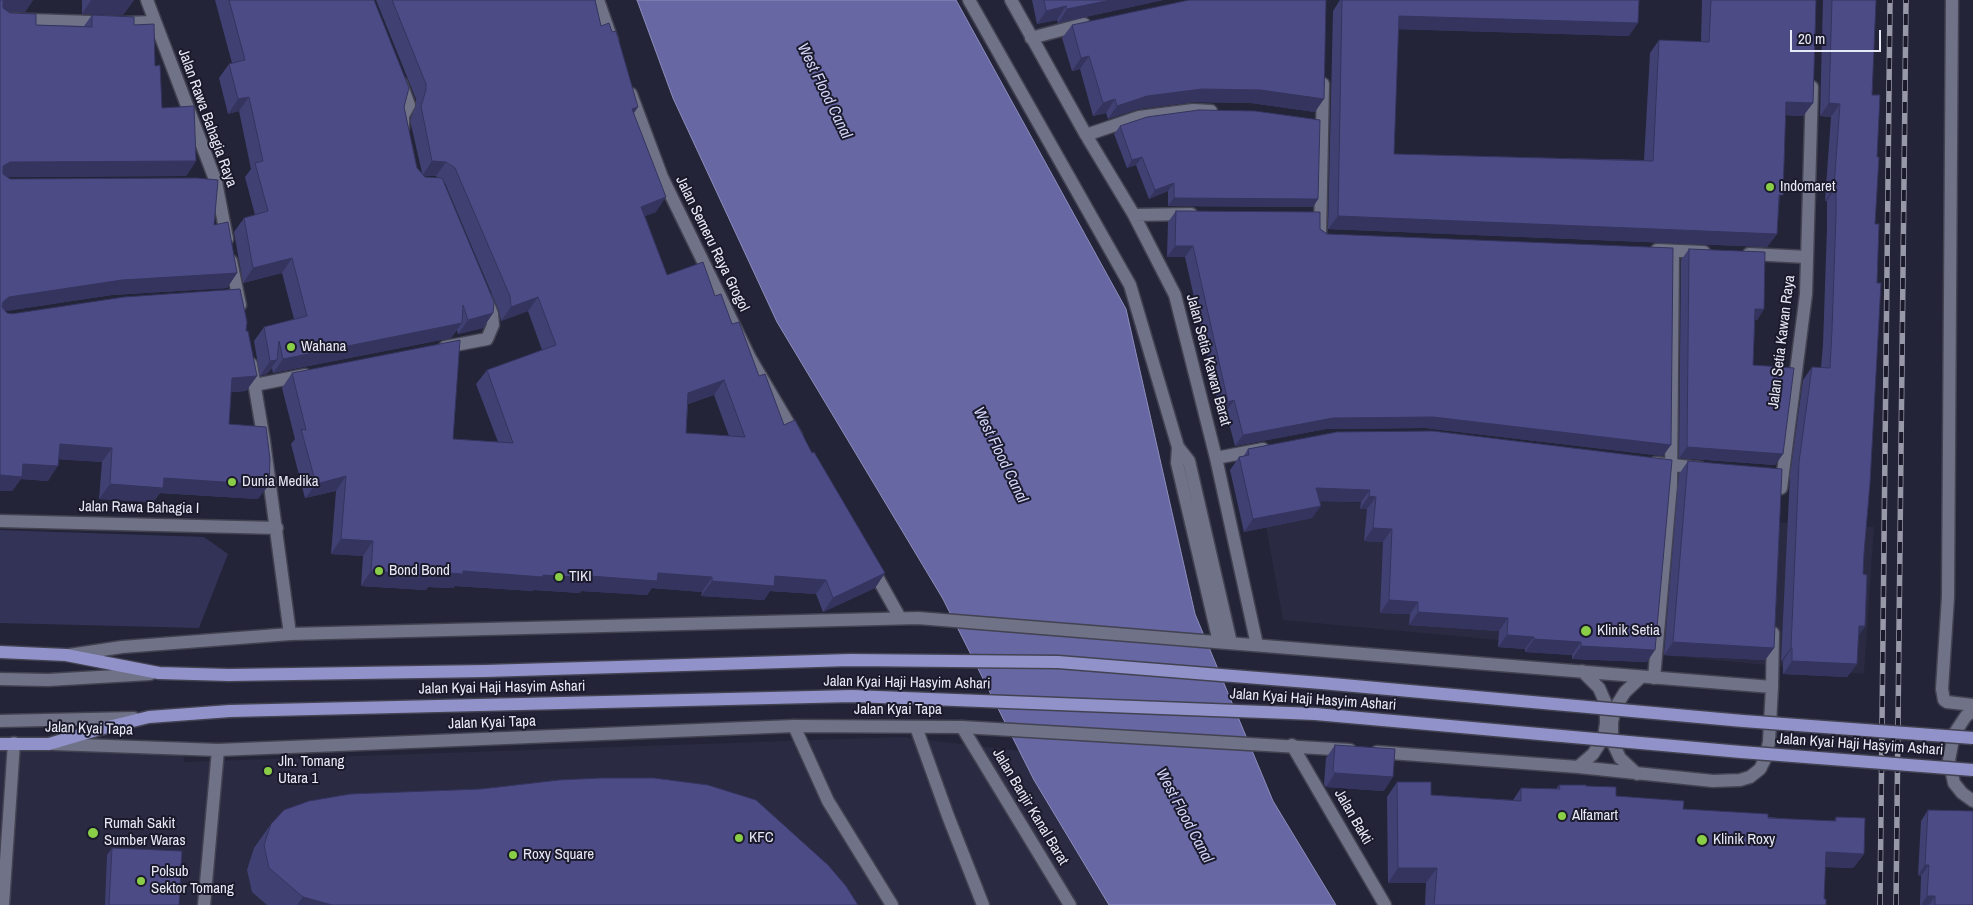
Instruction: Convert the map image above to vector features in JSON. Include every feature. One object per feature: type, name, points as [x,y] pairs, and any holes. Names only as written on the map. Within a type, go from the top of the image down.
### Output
[{"type":"main road","points":[[0,652],[66,655]]},
{"type":"main road","name":"Jalan Kyai Haji Hasyim Ashari","points":[[66,655],[159,673],[229,675],[475,672],[850,660],[1058,662],[1321,683],[1743,722],[1973,738]]},
{"type":"main road","name":"Jalan Kyai Haji Hasyim Ashari","points":[[49,744],[100,729],[149,718],[230,711],[853,696],[1315,714],[1741,752],[1973,770]]},
{"type":"main road","name":"Jalan Kyai Tapa","points":[[0,744],[49,744]]},
{"type":"street","name":"Jalan Rawa Bahagia Raya","points":[[147,0],[211,183],[234,296],[241,313]]},
{"type":"street","points":[[598,0],[615,49]]},
{"type":"street","points":[[969,0],[1130,285],[1178,447],[1177,463],[1221,643]]},
{"type":"street","name":"Jalan Setia Kawan Barat","points":[[1011,0],[1086,135],[1134,215],[1175,295],[1216,458],[1258,645]]},
{"type":"street","points":[[1952,0],[1948,597],[1942,689],[1944,700],[1947,702],[1973,706]]},
{"type":"street","points":[[0,19],[122,23],[154,22]]},
{"type":"street","points":[[1031,38],[1099,21]]},
{"type":"street","points":[[394,68],[408,102],[402,120],[407,144]]},
{"type":"street","points":[[1323,74],[1317,120],[1316,215],[1320,237],[1330,237]]},
{"type":"street","name":"Jalan Setia Kawan Raya","points":[[1780,503],[1777,474],[1806,294],[1813,79]]},
{"type":"street","name":"Jalan Semeru Raya Grogol","points":[[628,86],[662,177],[750,358],[804,450]]},
{"type":"street","points":[[1086,135],[1139,117],[1193,110],[1222,111]]},
{"type":"street","points":[[1134,215],[1205,214]]},
{"type":"street","points":[[1644,250],[1721,253]]},
{"type":"street","points":[[1648,677],[1672,465],[1673,251]]},
{"type":"street","points":[[1740,254],[1807,257]]},
{"type":"street","points":[[432,350],[487,338],[493,325],[492,314],[480,286]]},
{"type":"street","points":[[248,349],[277,528],[290,634]]},
{"type":"street","points":[[255,385],[317,373]]},
{"type":"street","points":[[1216,458],[1274,447]]},
{"type":"street","points":[[1643,462],[1715,470]]},
{"type":"street","name":"Jalan Rawa Bahagia I","points":[[0,521],[277,528]]},
{"type":"street","points":[[863,551],[900,618]]},
{"type":"street","points":[[66,655],[122,647],[290,634],[918,618],[1772,687],[1774,618]]},
{"type":"street","points":[[1578,767],[1593,754],[1604,738],[1606,723],[1606,704],[1599,688],[1582,671]]},
{"type":"street","points":[[0,679],[48,680],[159,673]]},
{"type":"street","points":[[1637,774],[1620,758],[1612,741],[1612,722],[1614,708],[1625,692],[1648,677]]},
{"type":"street","name":"Jalan Kyai Haji Hasyim Ashari","points":[[986,728],[1289,745],[1578,767],[1713,781],[1740,780],[1750,777],[1766,759],[1769,742],[1772,687]]},
{"type":"street","name":"Jalan Kyai Haji Hasyim Ashari","points":[[1973,712],[1966,716],[1954,734],[1949,760],[1954,783],[1962,793],[1973,801]]},
{"type":"street","points":[[0,722],[149,718]]},
{"type":"street","points":[[794,726],[828,801],[892,905]]},
{"type":"street","name":"Jalan Kyai Tapa","points":[[49,744],[218,750],[794,726],[986,728]]},
{"type":"street","points":[[916,727],[983,905]]},
{"type":"street","name":"Jalan Banjir Kanal Barat","points":[[962,727],[1070,905]]},
{"type":"street","points":[[3,905],[14,743]]},
{"type":"street","name":"Jalan Bakti","points":[[1289,745],[1385,905]]},
{"type":"street","points":[[204,905],[218,750]]},
{"type":"shaded area","points":[[1261,498],[1874,527],[1864,674],[1283,620]]},
{"type":"shaded area","points":[[0,530],[204,537],[228,554],[199,628],[0,623]]},
{"type":"shaded area","points":[[902,737],[1020,751],[1110,905],[0,905],[0,746],[183,752],[184,762]]},
{"type":"water","name":"West Flood Canal","points":[[637,0],[956,0],[1126,309],[1195,614],[1273,801],[1336,905],[1109,905],[1034,780],[943,599],[777,322],[673,98]]},
{"type":"building","points":[[0,0],[4,0],[3,8],[10,13],[36,14],[36,25],[92,27],[92,15],[134,17],[134,25],[154,24],[155,66],[160,65],[162,108],[194,106],[196,161],[10,162],[3,166],[3,174],[10,179],[197,178],[218,180],[214,225],[228,222],[237,273],[122,280],[9,297],[3,302],[2,307],[7,313],[11,314],[124,297],[240,289],[247,322],[246,331],[248,331],[257,376],[232,378],[229,424],[266,427],[270,459],[269,485],[164,478],[163,488],[110,484],[112,448],[60,444],[58,466],[23,464],[22,477],[0,475]]},
{"type":"building","points":[[229,0],[374,0],[409,88],[404,107],[417,168],[425,177],[442,178],[494,302],[493,313],[468,320],[463,305],[462,323],[283,359],[279,341],[277,360],[270,361],[264,327],[307,316],[292,258],[253,268],[244,218],[268,211],[255,163],[263,161],[249,97],[238,99],[229,64],[245,60]]},
{"type":"building","points":[[392,0],[595,0],[601,26],[609,23],[612,32],[616,31],[638,107],[632,109],[666,197],[641,207],[667,275],[703,262],[715,296],[721,294],[732,324],[739,322],[759,376],[765,374],[784,425],[795,420],[812,453],[814,452],[885,573],[833,598],[826,580],[775,576],[774,586],[712,581],[712,577],[658,573],[657,581],[590,576],[590,578],[543,575],[543,577],[463,571],[463,574],[436,572],[436,576],[371,571],[373,541],[341,539],[346,476],[316,484],[301,429],[306,430],[292,373],[460,340],[453,439],[513,443],[487,370],[556,345],[538,297],[511,307],[510,296],[455,168],[446,162],[432,161],[421,106],[426,84]],"holes":[[[724,380],[745,437],[686,433],[688,393]]]},
{"type":"building","points":[[1044,0],[1111,0],[1067,9],[1066,6],[1046,11]]},
{"type":"building","points":[[1189,0],[1326,0],[1324,99],[1260,90],[1202,89],[1147,96],[1117,106],[1115,99],[1103,103],[1089,56],[1081,58],[1072,25]]},
{"type":"building","points":[[1342,0],[1639,0],[1638,23],[1399,16],[1394,154],[1653,161],[1659,40],[1709,42],[1711,0],[1816,0],[1813,103],[1786,102],[1783,195],[1779,195],[1777,234],[1338,216]]},
{"type":"building","points":[[1832,0],[1876,0],[1872,95],[1880,95],[1875,224],[1879,224],[1877,283],[1881,283],[1863,574],[1867,575],[1865,626],[1859,626],[1857,664],[1792,661],[1791,648],[1799,462],[1812,367],[1830,368],[1836,215],[1836,187],[1834,187],[1840,104],[1829,103]]},
{"type":"building","points":[[1199,110],[1255,111],[1320,120],[1318,199],[1174,198],[1174,183],[1155,190],[1142,157],[1132,160],[1120,126],[1147,117]]},
{"type":"building","points":[[1176,211],[1320,212],[1320,229],[1327,234],[1673,248],[1671,445],[1433,417],[1333,418],[1243,435],[1234,400],[1228,402],[1193,246],[1175,246]]},
{"type":"building","points":[[1689,249],[1765,252],[1764,309],[1755,309],[1753,365],[1794,368],[1783,454],[1687,447]]},
{"type":"building","points":[[1433,431],[1672,460],[1655,650],[1581,646],[1581,642],[1507,635],[1508,618],[1418,612],[1418,602],[1389,600],[1392,529],[1373,528],[1376,497],[1369,496],[1370,490],[1316,488],[1321,506],[1253,519],[1239,457],[1249,455],[1248,449],[1337,432]]},
{"type":"building","points":[[1688,461],[1782,469],[1774,648],[1673,642]]},
{"type":"building","points":[[1335,745],[1395,749],[1393,777],[1335,773],[1333,771]]},
{"type":"building","name":"Roxy Square","points":[[654,778],[708,785],[756,800],[828,865],[846,886],[858,905],[332,905],[303,897],[269,868],[264,845],[271,824],[284,810],[309,801],[350,794],[481,789],[559,780]]},
{"type":"building","points":[[1397,782],[1431,782],[1431,795],[1521,801],[1521,788],[1560,789],[1559,785],[1616,787],[1616,796],[1684,801],[1683,809],[1768,814],[1768,818],[1836,821],[1836,817],[1865,818],[1864,854],[1826,852],[1824,899],[1826,899],[1826,905],[1434,905],[1437,868],[1398,868]]},
{"type":"building","points":[[1928,810],[1973,811],[1973,905],[1935,905],[1935,896],[1927,896],[1929,865],[1925,865]]},
{"type":"building","name":"Polsub Sektor Tomang","points":[[112,848],[182,851],[179,905],[109,905]]},
{"type":"railway","points":[[1880,905],[1890,0]]},
{"type":"railway","points":[[1896,905],[1906,0]]},
{"type":"place","name":"Indomaret","points":[[1770,187]]},
{"type":"place","name":"Wahana","points":[[291,347]]},
{"type":"place","name":"Dunia Medika","points":[[232,482]]},
{"type":"place","name":"Bond Bond","points":[[379,571]]},
{"type":"place","name":"TIKI","points":[[559,577]]},
{"type":"place","name":"Klinik Setia","points":[[1586,631]]},
{"type":"place","name":"Jln. Tomang Utara 1","points":[[268,771]]},
{"type":"place","name":"Alfamart","points":[[1562,816]]},
{"type":"place","name":"Rumah Sakit Sumber Waras","points":[[93,833]]},
{"type":"place","name":"KFC","points":[[739,838]]},
{"type":"place","name":"Klinik Roxy","points":[[1702,840]]},
{"type":"place","name":"Roxy Square","points":[[513,855]]},
{"type":"place","name":"Polsub Sektor Tomang","points":[[141,881]]}]
